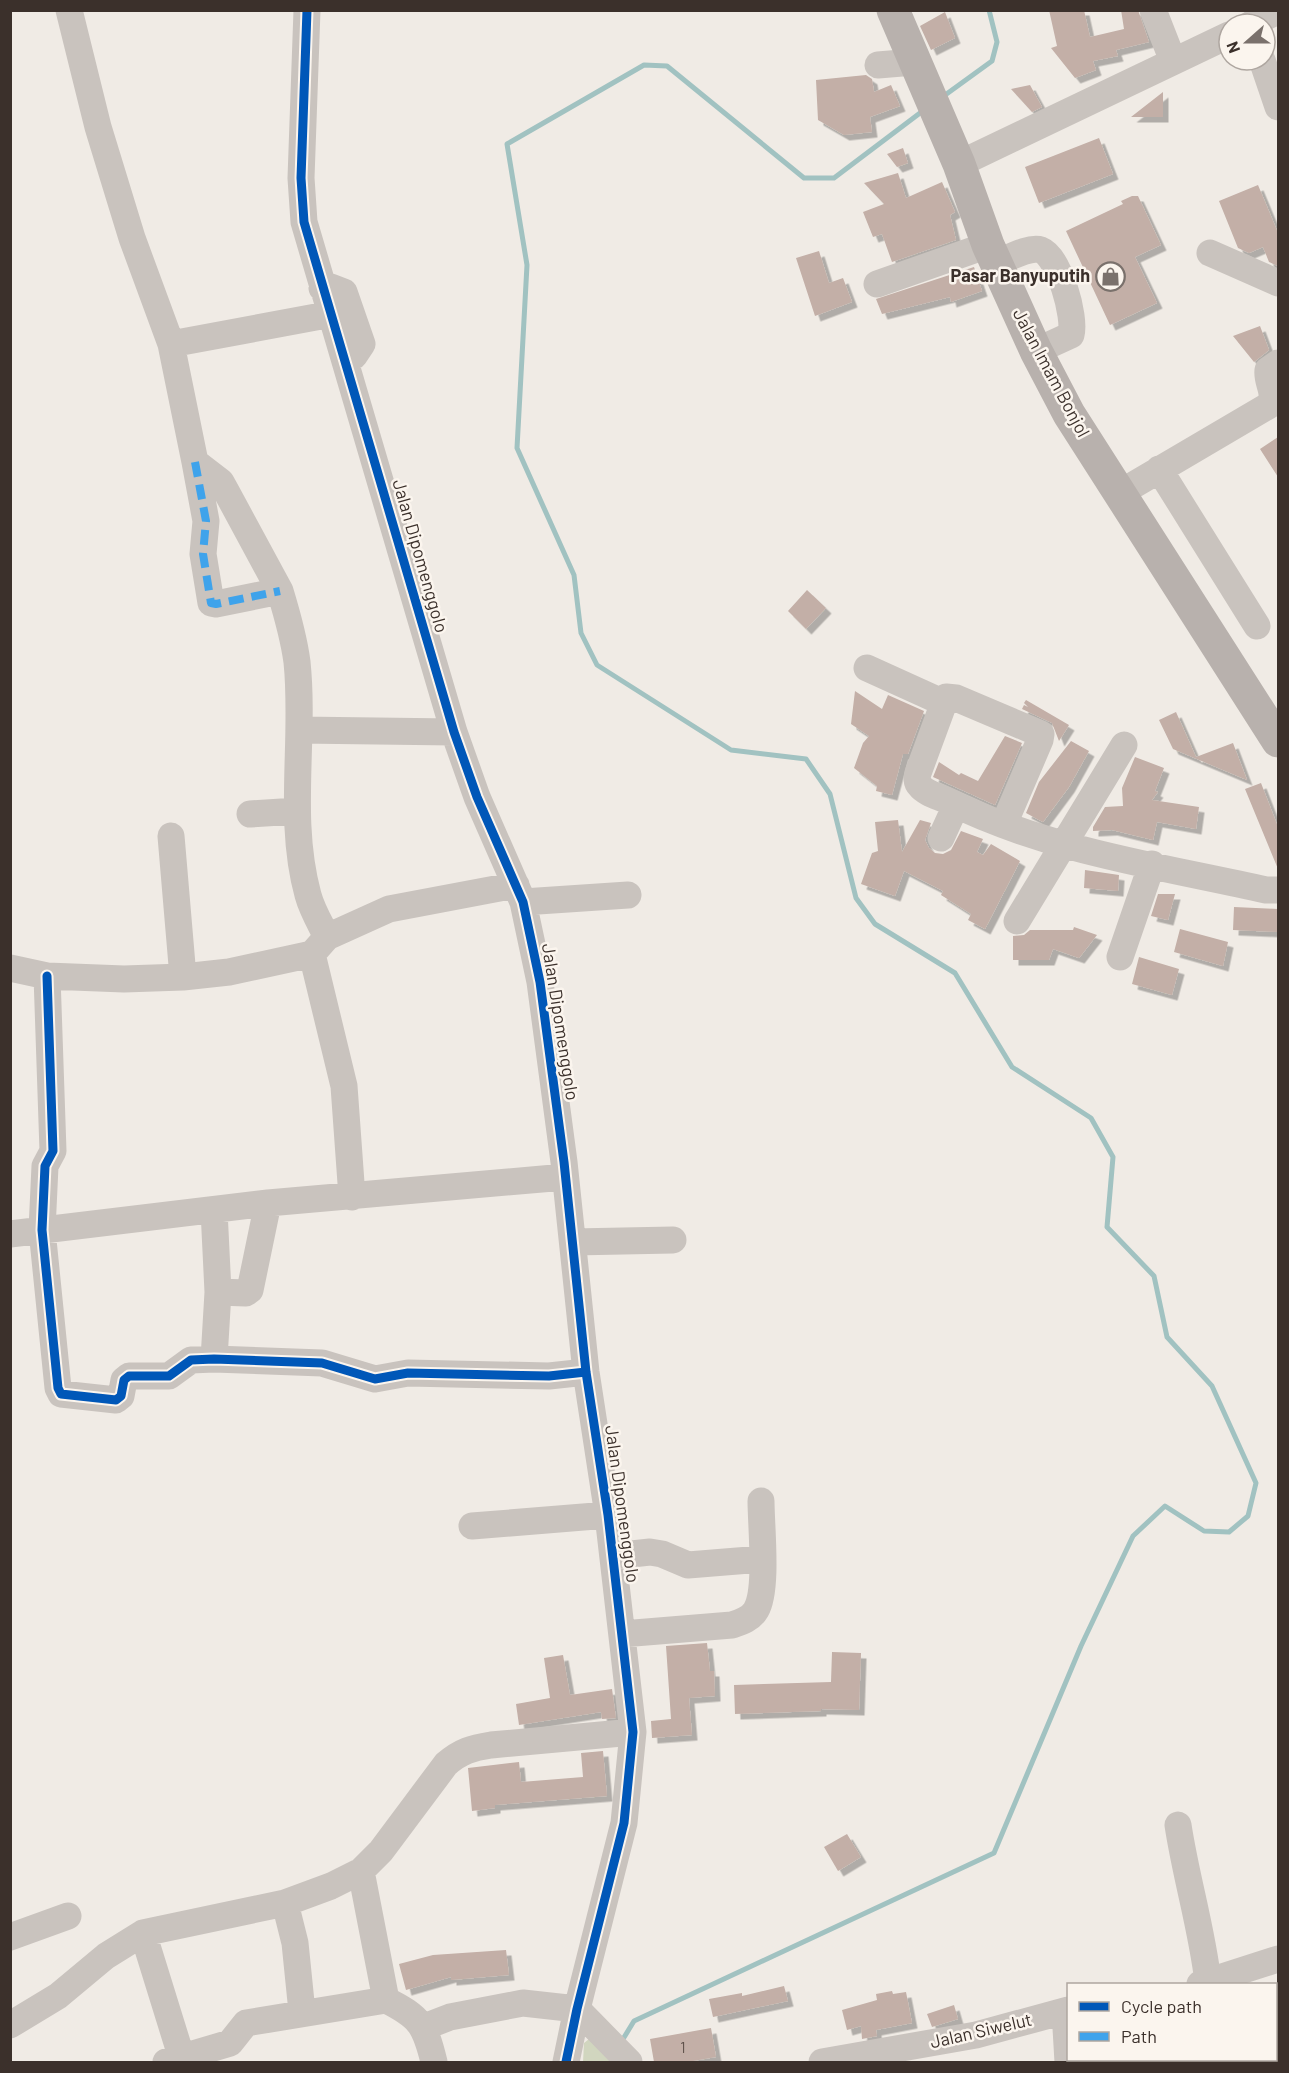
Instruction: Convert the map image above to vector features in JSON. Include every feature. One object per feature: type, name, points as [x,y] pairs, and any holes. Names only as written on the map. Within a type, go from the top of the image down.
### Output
[{"type":"main road","name":"Jalan Imam Bonjol","points":[[893,10],[959,164],[992,254],[1036,351],[1069,414],[1278,741]]},
{"type":"street","points":[[69,10],[98,127],[132,238],[171,344],[206,521],[203,554],[211,603],[280,591]]},
{"type":"street","name":"Jalan Dipomenggolo","points":[[307,10],[301,178],[304,222],[454,732],[477,797],[519,893],[540,982],[566,1177],[586,1372],[608,1515],[633,1732],[624,1823],[577,2009],[566,2062]]},
{"type":"street","points":[[1153,10],[1173,62]]},
{"type":"street","points":[[959,164],[1217,41]]},
{"type":"street","points":[[878,64],[926,89]]},
{"type":"street","points":[[1266,72],[1278,107]]},
{"type":"street","points":[[877,284],[992,254],[1041,250],[1048,256],[1070,300],[1073,319],[1071,335],[1036,351]]},
{"type":"street","points":[[1210,253],[1278,283]]},
{"type":"street","points":[[322,288],[331,287],[344,292],[357,325],[363,344],[354,356],[345,359]]},
{"type":"street","points":[[171,344],[332,314]]},
{"type":"street","points":[[1120,493],[1268,406],[1273,394],[1267,376],[1268,370],[1278,363]]},
{"type":"street","points":[[195,462],[221,483],[280,591],[297,661],[299,730],[297,810],[308,895],[344,1086],[352,1197]]},
{"type":"street","points":[[1159,469],[1257,626]]},
{"type":"street","points":[[867,668],[942,702]]},
{"type":"street","points":[[1004,824],[1041,734],[956,698],[946,697],[942,702],[917,781],[921,788],[956,806],[1004,824],[1065,845],[1278,890]]},
{"type":"street","points":[[299,730],[454,732]]},
{"type":"street","points":[[1017,921],[1124,745]]},
{"type":"street","points":[[942,838],[956,806]]},
{"type":"street","points":[[250,814],[297,810]]},
{"type":"street","points":[[171,836],[183,977]]},
{"type":"street","points":[[1120,957],[1152,864]]},
{"type":"street","points":[[10,969],[47,976],[183,977],[230,972],[319,945],[388,909],[519,893],[628,895]]},
{"type":"street","points":[[47,976],[53,1151],[45,1166],[42,1230],[57,1377],[61,1394],[116,1400],[121,1396],[124,1380],[129,1376],[169,1376],[191,1360],[214,1359],[322,1363],[375,1379],[408,1373],[549,1376],[586,1372]]},
{"type":"street","points":[[10,1234],[267,1203],[566,1177]]},
{"type":"street","points":[[218,1292],[246,1293],[250,1290],[267,1203]]},
{"type":"street","points":[[214,1210],[218,1292],[214,1359]]},
{"type":"street","points":[[573,1242],[673,1240]]},
{"type":"street","points":[[622,1634],[732,1625],[747,1620],[756,1611],[762,1594],[761,1501]]},
{"type":"street","points":[[472,1526],[608,1515]]},
{"type":"street","points":[[613,1556],[650,1552],[662,1554],[688,1565],[762,1559]]},
{"type":"street","points":[[10,2025],[58,1996],[106,1956],[143,1933],[285,1903],[361,1871],[381,1851],[446,1764],[470,1748],[633,1732]]},
{"type":"street","points":[[1178,1825],[1183,1863],[1203,1942],[1204,1983],[1278,1959]]},
{"type":"street","points":[[361,1871],[386,2000]]},
{"type":"street","points":[[285,1903],[295,1943],[302,2012]]},
{"type":"street","points":[[10,1937],[68,1916]]},
{"type":"street","points":[[143,1933],[177,2061],[230,2043],[246,2023],[386,2000],[411,2013],[424,2027],[434,2062]]},
{"type":"street","points":[[424,2027],[450,2017],[523,2003],[577,2009],[620,2053]]},
{"type":"street","name":"Jalan Siwelut","points":[[822,2062],[976,2035],[1067,2011]]},
{"type":"green space","points":[[593,2036],[619,2062],[583,2062],[584,2043]]},
{"type":"building","points":[[1049,10],[1084,10],[1090,37],[1124,29],[1121,10],[1138,10],[1149,42],[1116,50],[1118,56],[1093,61],[1096,70],[1075,78],[1051,48],[1057,46]]},
{"type":"building","points":[[945,12],[955,38],[931,50],[920,26]]},
{"type":"building","points":[[866,75],[872,79],[874,92],[891,85],[900,106],[870,117],[872,132],[844,135],[818,120],[816,80]]},
{"type":"building","points":[[1030,85],[1042,107],[1032,112],[1011,89]]},
{"type":"building","points":[[1163,92],[1163,117],[1131,117]]},
{"type":"building","points":[[1099,138],[1113,174],[1039,203],[1025,167]]},
{"type":"building","points":[[903,148],[908,163],[897,167],[887,154]]},
{"type":"building","points":[[898,173],[906,198],[942,182],[955,212],[950,215],[956,240],[892,262],[882,234],[873,237],[863,212],[884,204],[864,183]]},
{"type":"building","points":[[1258,185],[1278,233],[1278,266],[1269,262],[1263,247],[1249,253],[1238,248],[1219,201]]},
{"type":"building","points":[[1138,196],[1161,245],[1135,257],[1157,303],[1110,325],[1066,231],[1123,204],[1121,201]]},
{"type":"building","points":[[819,251],[829,283],[843,278],[852,302],[815,316],[796,258]]},
{"type":"building","points":[[974,267],[982,291],[951,302],[950,297],[882,314],[876,299]]},
{"type":"building","points":[[1260,326],[1269,350],[1254,362],[1233,336]]},
{"type":"building","points":[[1278,437],[1278,477],[1260,449]]},
{"type":"building","points":[[807,590],[826,608],[806,629],[788,611]]},
{"type":"building","points":[[855,691],[882,709],[888,695],[924,711],[908,754],[903,754],[892,795],[876,791],[877,786],[854,768],[863,743],[869,736],[851,724]]},
{"type":"building","points":[[1026,700],[1069,725],[1059,741],[1052,723],[1022,709],[1024,705],[1028,707],[1024,703]]},
{"type":"building","points":[[1176,712],[1196,757],[1233,743],[1247,780],[1173,749],[1159,720]]},
{"type":"building","points":[[1005,736],[1022,743],[995,805],[933,777],[939,762],[959,775],[961,773],[978,781]]},
{"type":"building","points":[[1071,741],[1089,751],[1069,787],[1043,822],[1026,813],[1039,782]]},
{"type":"building","points":[[1135,757],[1164,768],[1155,791],[1158,792],[1152,800],[1199,807],[1196,829],[1157,822],[1153,840],[1112,830],[1093,831],[1105,807],[1123,806],[1122,788]]},
{"type":"building","points":[[1261,783],[1278,827],[1278,869],[1245,789]]},
{"type":"building","points":[[898,820],[902,852],[920,820],[931,823],[925,840],[935,853],[943,854],[951,850],[961,831],[983,839],[977,852],[983,855],[991,844],[1020,861],[985,929],[968,920],[971,914],[941,895],[943,891],[904,871],[895,896],[861,884],[872,853],[878,851],[875,822]]},
{"type":"building","points":[[1085,870],[1119,875],[1118,891],[1084,888]]},
{"type":"building","points":[[1158,894],[1175,894],[1168,920],[1151,916]]},
{"type":"building","points":[[1234,907],[1278,909],[1278,932],[1233,930]]},
{"type":"building","points":[[1074,927],[1097,935],[1079,958],[1053,949],[1049,960],[1013,960],[1013,936],[1024,935],[1030,930],[1073,930]]},
{"type":"building","points":[[1180,929],[1228,942],[1223,966],[1174,952]]},
{"type":"building","points":[[1139,957],[1179,969],[1172,995],[1132,984]]},
{"type":"building","points":[[707,1643],[710,1671],[714,1671],[715,1696],[689,1698],[692,1735],[652,1738],[651,1721],[671,1719],[666,1646]]},
{"type":"building","points":[[832,1652],[861,1653],[859,1710],[821,1709],[821,1711],[735,1714],[734,1685],[831,1682]]},
{"type":"building","points":[[563,1655],[570,1695],[612,1689],[616,1718],[602,1719],[601,1712],[519,1725],[516,1704],[550,1698],[544,1658]]},
{"type":"building","points":[[603,1751],[607,1796],[495,1805],[495,1808],[472,1811],[468,1768],[519,1762],[521,1782],[583,1777],[581,1753]]},
{"type":"building","points":[[847,1834],[861,1857],[838,1871],[824,1847]]},
{"type":"building","points":[[506,1950],[509,1975],[451,1980],[451,1977],[406,1990],[399,1964],[433,1955]]},
{"type":"building","points":[[784,1986],[788,2001],[713,2017],[709,1999],[742,1993],[742,1996]]},
{"type":"building","points":[[892,1991],[893,1994],[906,1992],[912,2023],[876,2030],[877,2036],[862,2039],[861,2026],[847,2030],[842,2010],[877,2000],[876,1994]]},
{"type":"building","points":[[954,2005],[958,2019],[932,2027],[927,2014]]},
{"type":"building","points":[[711,2028],[716,2057],[687,2062],[654,2062],[650,2039]]},
{"type":"waterway","points":[[941,98],[992,61],[997,42],[989,10]]},
{"type":"waterway","points":[[620,2044],[634,2021],[994,1853],[1081,1646],[1133,1536],[1165,1506],[1204,1531],[1229,1532],[1248,1516],[1256,1483],[1212,1386],[1167,1337],[1154,1276],[1107,1227],[1113,1157],[1091,1118],[1012,1067],[955,973],[875,924],[856,898],[830,794],[806,759],[731,750],[597,665],[581,633],[574,575],[517,448],[527,265],[507,144],[644,65],[667,66],[804,178],[834,178],[924,110]]},
{"type":"marked path","points":[[195,462],[206,521],[203,554],[211,603],[216,604],[280,591]]},
{"type":"cycle path","points":[[307,10],[301,178],[304,222],[454,732],[477,797],[523,902],[540,982],[564,1162],[586,1372],[608,1515],[633,1732],[624,1823],[577,2009],[566,2062]]},
{"type":"cycle path","points":[[47,976],[53,1151],[45,1166],[42,1230],[58,1388],[61,1394],[116,1400],[121,1396],[124,1380],[129,1376],[169,1376],[191,1360],[214,1359],[322,1363],[375,1379],[408,1373],[549,1376],[586,1372]]},
{"type":"place","name":"Pasar Banyuputih","points":[[1111,276]]}]
